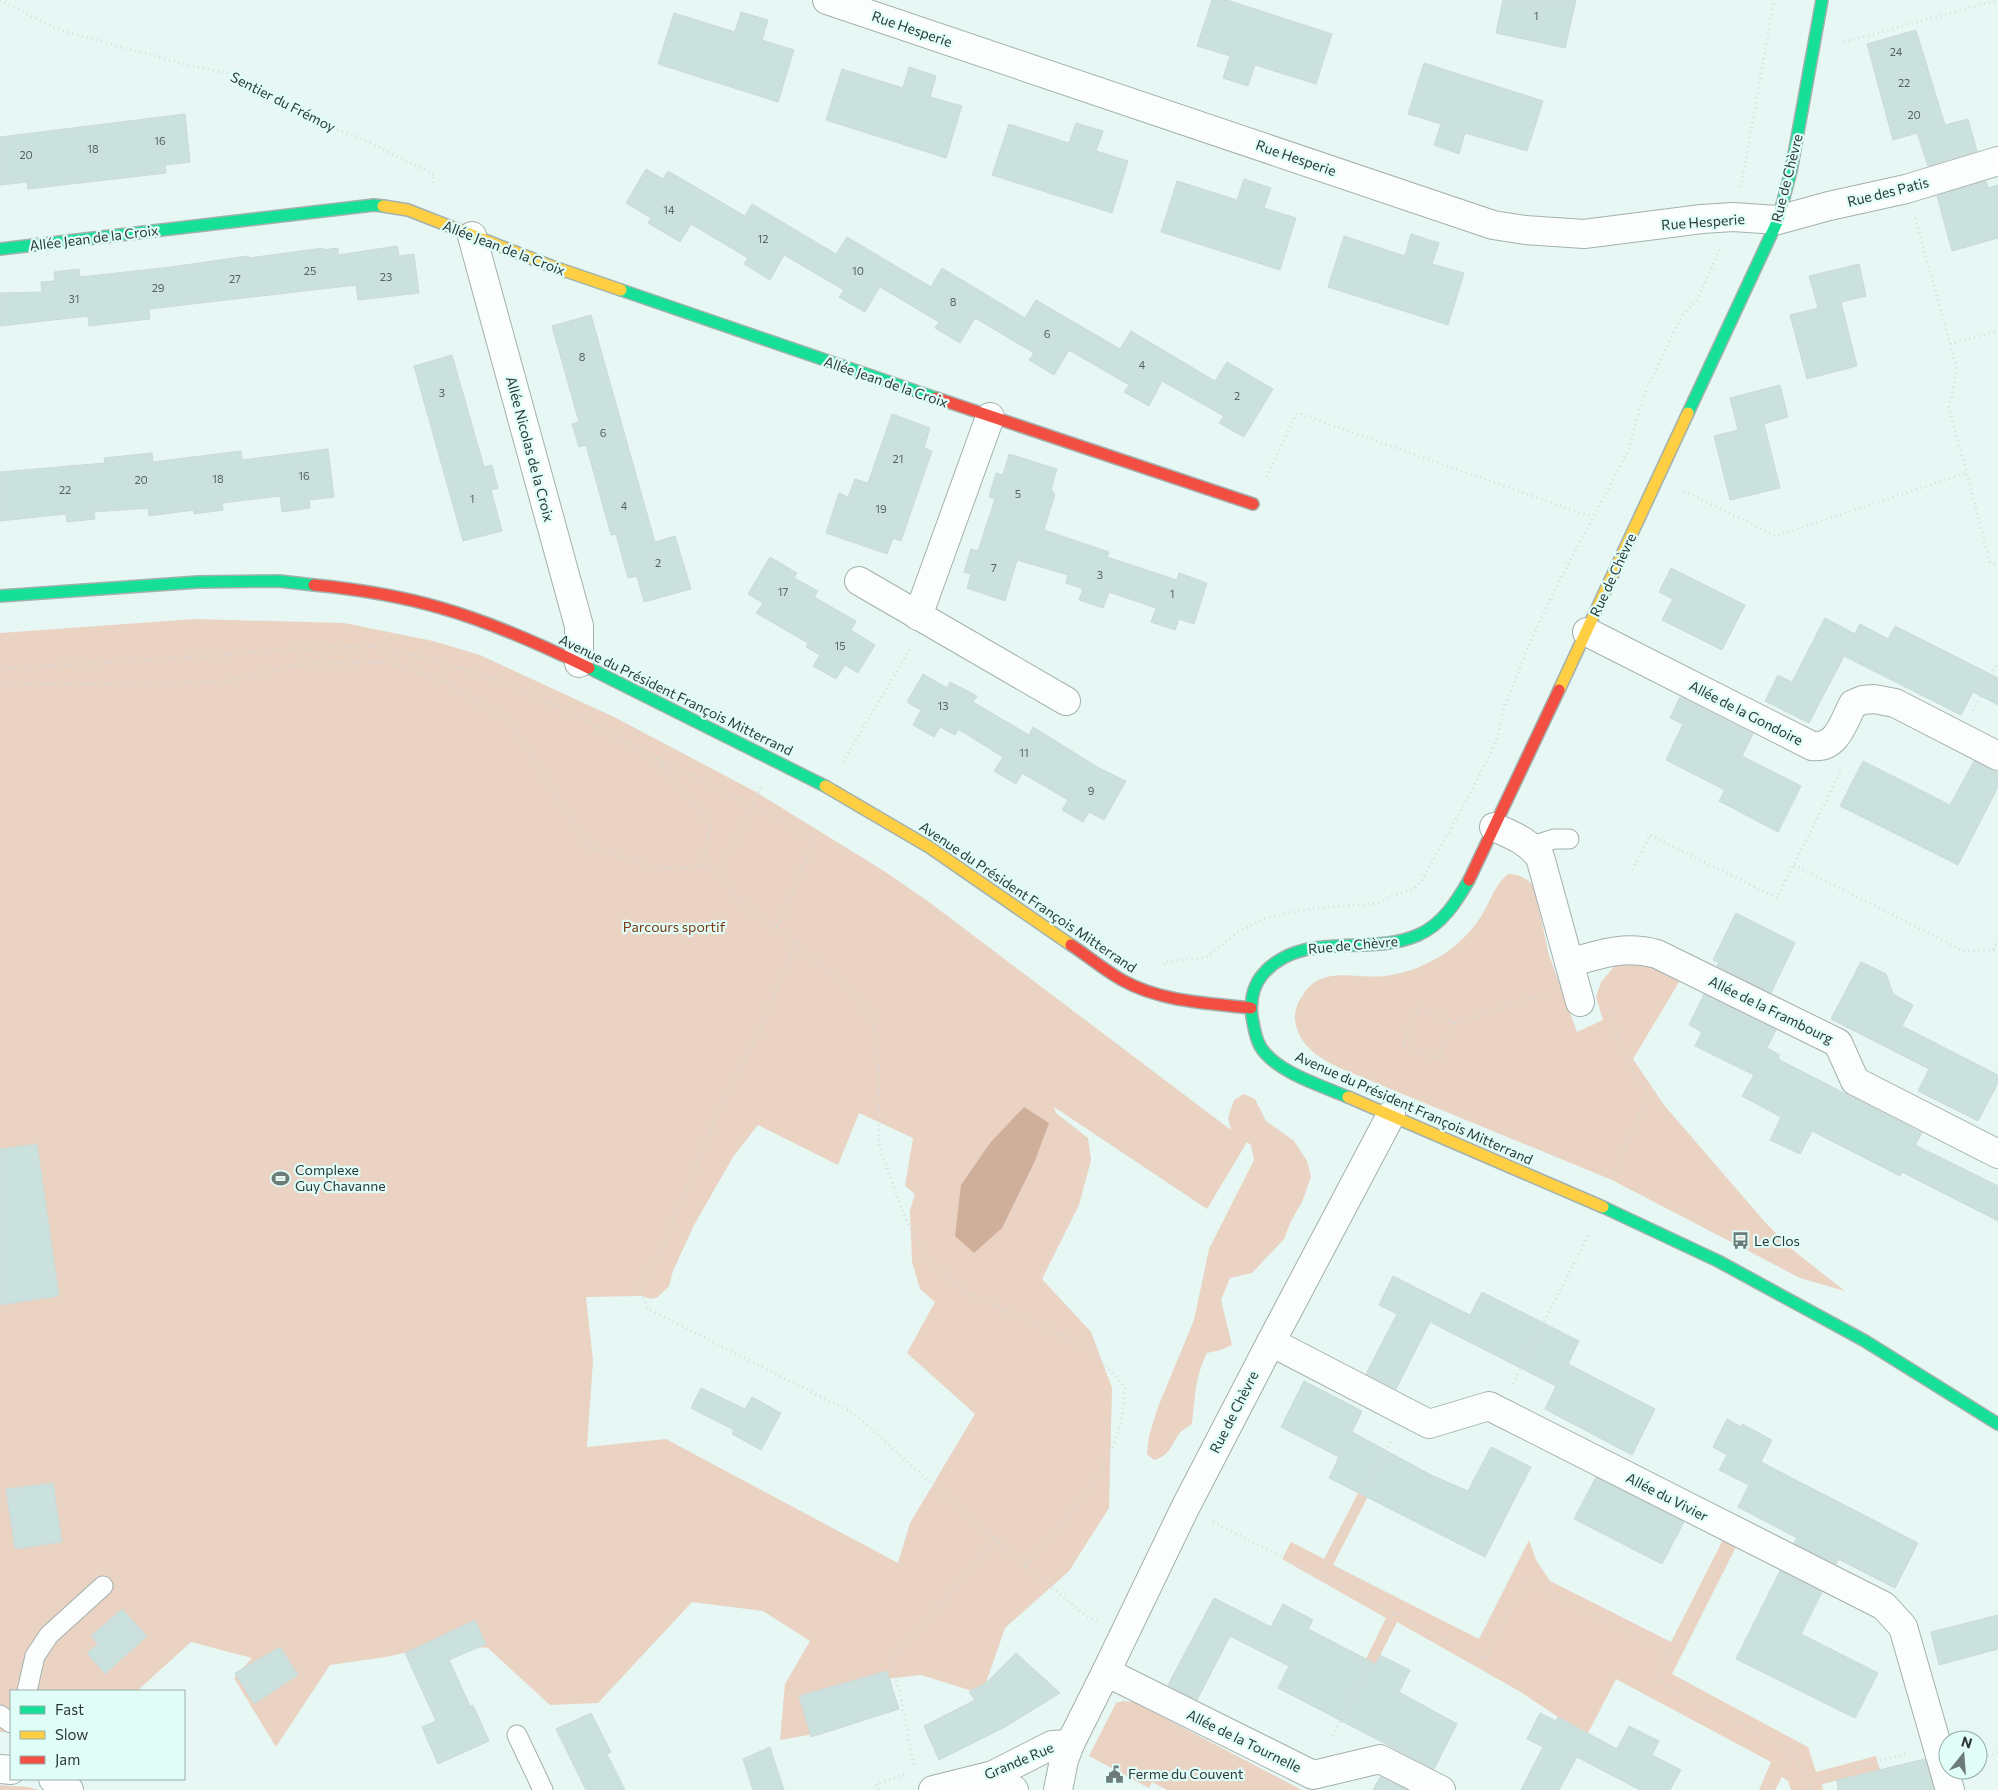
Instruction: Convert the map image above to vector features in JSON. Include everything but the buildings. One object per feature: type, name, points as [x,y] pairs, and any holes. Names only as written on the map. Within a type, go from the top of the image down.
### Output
[{"type":"street","name":"Rue Hesperie","points":[[827,0],[1493,225],[1525,230],[1584,234],[1702,219],[1733,217],[1778,220]]},
{"type":"street","name":"Rue de Chèvre","points":[[1251,1008],[1256,982],[1278,960],[1294,952],[1314,946],[1400,942],[1420,934],[1435,924],[1461,896],[1587,632],[1778,220],[1791,171],[1822,0]]},
{"type":"street","name":"Rue des Patis","points":[[1778,220],[1829,206],[1906,189],[1998,162]]},
{"type":"street","name":"Allée Jean de la Croix","points":[[0,249],[374,205],[408,210],[570,273],[990,417],[1253,504]]},
{"type":"street","name":"Allée Nicolas de la Croix","points":[[472,236],[579,626],[579,663]]},
{"type":"street","points":[[922,618],[990,417]]},
{"type":"street","name":"Avenue du Président François Mitterrand","points":[[0,596],[238,580],[279,581],[327,585],[399,598],[477,619],[579,663],[828,788],[930,847],[1122,980],[1139,989],[1156,994],[1251,1008],[1254,1035],[1260,1048],[1272,1060],[1302,1078],[1602,1206],[1718,1261],[1865,1341],[1998,1424]]},
{"type":"street","points":[[859,581],[1066,701]]},
{"type":"street","name":"Allée de la Gondoire","points":[[1587,632],[1812,746],[1824,746]]},
{"type":"street","points":[[1824,746],[1834,741],[1853,704],[1863,700],[1874,699],[1894,703],[1998,756]]},
{"type":"street","points":[[1494,827],[1522,839],[1532,846],[1540,857],[1575,983]]},
{"type":"street","name":"Allée de la Frambourg","points":[[1575,983],[1612,950],[1645,951],[1657,954],[1838,1043],[1855,1081],[1998,1154]]},
{"type":"street","name":"Rue de Chèvre","points":[[1058,1790],[1064,1760],[1070,1744],[1185,1508],[1391,1115]]},
{"type":"street","name":"Allée du Vivier","points":[[1271,1342],[1429,1424],[1489,1406],[1884,1606],[1903,1627],[1950,1790]]},
{"type":"street","name":"Allée de la Tournelle","points":[[1106,1672],[1313,1775],[1380,1759],[1441,1790]]},
{"type":"street","name":"Grande Rue","points":[[933,1790],[993,1775],[1052,1745],[1070,1744]]},
{"type":"street","points":[[54,1780],[69,1790]]},
{"type":"street","name":"Grande Rue","points":[[969,1781],[1014,1790]]},
{"type":"lane","points":[[1532,846],[1554,839],[1569,839]]},
{"type":"lane","points":[[27,1690],[35,1656],[49,1635],[103,1586]]},
{"type":"lane","points":[[0,1714],[10,1722]]},
{"type":"lane","points":[[518,1735],[543,1790]]},
{"type":"path","name":"Sentier du Frémoy","points":[[0,0],[56,29],[184,64],[236,75],[245,85],[327,126],[360,138],[435,175],[420,216]]},
{"type":"path","points":[[1156,994],[1159,972],[1165,962],[1206,958],[1241,930],[1263,920],[1308,909],[1378,902],[1412,890],[1422,880],[1469,796],[1497,740],[1504,708],[1526,652],[1592,517],[1628,452],[1643,397],[1681,317],[1697,300],[1714,267],[1733,217],[1744,175],[1774,0]]},
{"type":"path","points":[[1813,50],[1998,0]]},
{"type":"path","points":[[1906,189],[1957,369],[1949,407],[1990,562],[1998,566]]},
{"type":"path","points":[[1950,344],[1998,331]]},
{"type":"path","points":[[1253,504],[1297,413],[1592,517]]},
{"type":"path","points":[[1658,479],[1776,536],[1966,472]]},
{"type":"path","points":[[828,788],[922,618]]},
{"type":"path","points":[[0,669],[214,656],[290,649],[380,646],[488,676],[574,714],[655,758],[752,805],[814,839],[777,928]]},
{"type":"path","points":[[0,685],[220,682],[302,664],[387,662],[442,680],[509,721],[587,846],[661,869],[703,866],[720,872],[739,902],[777,928],[856,994],[874,1022],[878,1065],[879,1145],[903,1213],[925,1256],[965,1292],[1088,1347],[1124,1387],[1120,1429],[1101,1471],[1064,1521],[1025,1566]]},
{"type":"path","points":[[1960,736],[1998,662]]},
{"type":"path","points":[[1632,870],[1650,835],[1777,898],[1840,772],[1824,746]]},
{"type":"path","points":[[655,758],[710,824],[703,866]]},
{"type":"path","points":[[720,872],[774,760]]},
{"type":"path","points":[[1794,864],[1964,951],[1998,950]]},
{"type":"path","points":[[1993,950],[1998,941]]},
{"type":"path","points":[[796,943],[759,1033],[722,1103],[659,1256],[639,1287],[648,1309],[853,1413],[1025,1566],[1084,1614],[1102,1624]]},
{"type":"path","points":[[1455,1023],[1438,1060],[1403,1044],[1420,1007],[1455,1023],[1575,983]]},
{"type":"path","points":[[1321,1576],[1406,1412]]},
{"type":"path","points":[[1185,1508],[1485,1659],[1526,1579],[1670,1653]]},
{"type":"path","points":[[1736,1531],[1656,1680],[1792,1749],[1810,1790]]},
{"type":"path","points":[[878,1790],[876,1784],[914,1771],[901,1698],[891,1661],[972,1568],[994,1539]]},
{"type":"path","points":[[1333,1736],[1394,1613]]},
{"type":"path","points":[[1807,1781],[1937,1745]]},
{"type":"path","points":[[1770,1790],[1792,1749]]},
{"type":"green space","name":"Parcours sportif","points":[[195,619],[344,623],[433,641],[480,655],[616,718],[756,792],[884,871],[929,902],[1231,1130],[1228,1118],[1234,1100],[1244,1094],[1255,1099],[1266,1121],[1294,1141],[1307,1161],[1311,1177],[1302,1202],[1291,1221],[1284,1239],[1252,1273],[1230,1278],[1221,1300],[1232,1345],[1207,1353],[1198,1379],[1192,1424],[1180,1433],[1163,1456],[1154,1460],[1147,1454],[1149,1436],[1158,1407],[1194,1320],[1209,1249],[1254,1160],[1251,1145],[1247,1142],[1207,1209],[1054,1107],[1056,1113],[1088,1138],[1091,1160],[1079,1205],[1042,1279],[1091,1332],[1112,1388],[1109,1508],[1069,1571],[1005,1628],[982,1694],[921,1675],[868,1681],[814,1734],[780,1740],[785,1684],[810,1641],[763,1611],[692,1602],[598,1703],[550,1705],[488,1648],[444,1644],[386,1657],[330,1665],[276,1747],[234,1678],[252,1658],[191,1642],[138,1690],[10,1690],[10,1732],[0,1732],[0,633]],"holes":[[[859,1113],[913,1138],[905,1186],[915,1194],[910,1210],[912,1262],[920,1289],[935,1302],[907,1353],[975,1414],[910,1523],[898,1563],[666,1439],[587,1447],[593,1361],[586,1297],[642,1296],[651,1299],[658,1297],[669,1286],[673,1271],[694,1225],[733,1157],[758,1125],[838,1165]]]},
{"type":"green space","points":[[1508,874],[1522,877],[1534,886],[1549,955],[1577,1032],[1603,1020],[1596,997],[1601,982],[1618,962],[1633,959],[1682,977],[1633,1059],[1664,1105],[1764,1221],[1789,1247],[1845,1291],[1800,1278],[1612,1180],[1342,1069],[1318,1056],[1301,1038],[1297,1029],[1295,1013],[1300,1000],[1311,985],[1321,979],[1332,976],[1379,977],[1398,974],[1438,958],[1455,946],[1471,930],[1483,913],[1496,887]]},
{"type":"green space","points":[[1381,1449],[1390,1453],[1333,1565],[1479,1639],[1529,1540],[1536,1560],[1550,1581],[1671,1642],[1724,1538],[1737,1545],[1672,1674],[1808,1747],[1816,1772],[1876,1756],[1880,1770],[1822,1784],[1823,1790],[1791,1790],[1788,1781],[1782,1777],[1775,1790],[1759,1790],[1771,1762],[1616,1679],[1588,1733],[1558,1717],[1519,1691],[1397,1622],[1357,1701],[1337,1718],[1386,1618],[1282,1559],[1291,1542],[1324,1559]]},
{"type":"green space","points":[[1123,1701],[1134,1702],[1302,1790],[1167,1790],[1152,1782],[1149,1788],[1089,1756],[1116,1703]]},
{"type":"green space","points":[[0,1785],[28,1787],[39,1790],[0,1790]]},
{"type":"shaded area","points":[[1024,1107],[1049,1123],[1034,1163],[1002,1228],[974,1253],[955,1236],[961,1185],[990,1143]]},
{"type":"traffic: fast","points":[[1688,413],[1778,220],[1791,171],[1822,0]]},
{"type":"traffic: fast","points":[[0,249],[374,205],[383,206]]},
{"type":"traffic: fast","points":[[621,290],[936,398]]},
{"type":"traffic: fast","points":[[0,596],[198,582],[279,581],[314,585]]},
{"type":"traffic: fast","points":[[589,668],[825,786]]},
{"type":"traffic: fast","points":[[1348,1097],[1288,1071],[1267,1055],[1257,1039],[1252,1017],[1251,1005],[1256,984],[1263,974],[1279,960],[1297,952],[1316,948],[1399,941],[1427,931],[1448,912],[1469,880]]},
{"type":"traffic: fast","points":[[1603,1207],[1718,1261],[1865,1341],[1998,1424]]},
{"type":"traffic: slow","points":[[383,206],[408,210],[551,266],[621,290]]},
{"type":"traffic: slow","points":[[1559,690],[1688,413]]},
{"type":"traffic: slow","points":[[825,786],[929,847],[1071,945]]},
{"type":"traffic: slow","points":[[1348,1097],[1603,1207]]},
{"type":"traffic: jam","points":[[936,398],[1253,504]]},
{"type":"traffic: jam","points":[[314,585],[378,594],[441,608],[516,635],[589,668]]},
{"type":"traffic: jam","points":[[1469,880],[1559,690]]},
{"type":"traffic: jam","points":[[1071,945],[1122,980],[1153,993],[1202,1003],[1251,1008]]},
{"type":"place","name":"Complexe Guy Chavanne","points":[[281,1178]]},
{"type":"place","name":"Le Clos","points":[[1740,1241]]},
{"type":"place","name":"Ferme du Couvent","points":[[1114,1774]]}]
